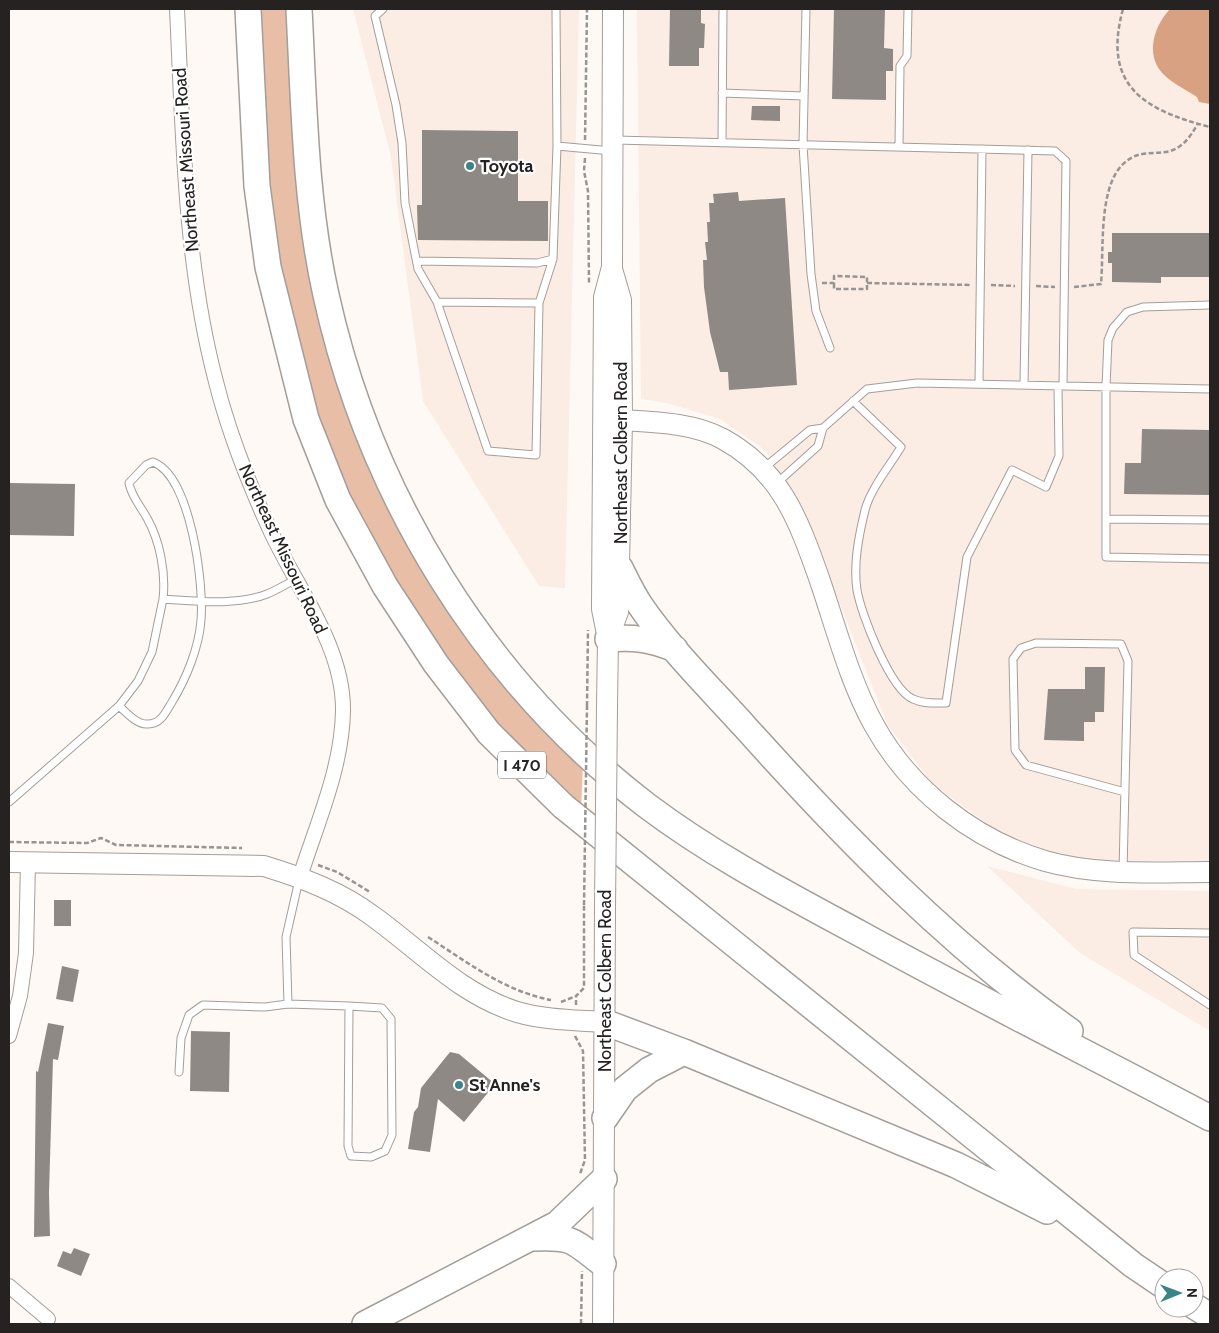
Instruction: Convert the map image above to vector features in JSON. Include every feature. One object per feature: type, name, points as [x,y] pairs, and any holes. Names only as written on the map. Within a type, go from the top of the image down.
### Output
[{"type":"highway","name":"I 470","points":[[248,9],[257,186],[268,267],[306,419],[338,500],[385,586],[436,664],[489,733],[563,806],[1133,1265],[1154,1279]]},
{"type":"highway","points":[[299,9],[311,210],[325,294],[346,375],[375,455],[410,526],[445,584],[488,647],[556,725],[601,768],[664,817],[735,863],[795,898],[944,980],[1210,1118]]},
{"type":"highway","points":[[620,568],[639,604],[675,649],[783,769],[927,915],[988,970],[1046,1014],[1094,1049],[1171,1097]]},
{"type":"highway","points":[[608,639],[633,637],[649,639],[675,649]]},
{"type":"highway","points":[[604,1022],[684,1052],[956,1165],[1038,1206],[1085,1233],[1133,1265]]},
{"type":"highway","points":[[605,1118],[625,1089],[648,1070],[684,1052]]},
{"type":"highway","points":[[365,1324],[557,1224],[604,1179]]},
{"type":"highway","points":[[529,1238],[560,1237],[573,1240],[592,1265]]},
{"type":"main road","name":"Northeast Colbern Road","points":[[608,639],[602,609],[604,297],[612,267],[613,9]]},
{"type":"main road","name":"Northeast Colbern Road","points":[[603,1319],[592,1265],[604,1179],[605,1118],[605,908],[597,706],[608,639],[618,612],[620,568],[621,300],[612,267]]},
{"type":"main road","points":[[622,420],[691,428],[721,438],[743,451],[770,476],[791,506],[805,540],[859,693],[875,726],[920,786],[949,812],[981,833],[1012,849],[1046,861],[1080,868],[1123,871],[1210,872]]},
{"type":"main road","points":[[18,862],[264,866],[300,877],[339,894],[373,916],[465,989],[524,1014],[604,1022]]},
{"type":"street","name":"Northeast Missouri Road","points":[[177,9],[188,218],[193,265],[207,344],[236,448],[271,532],[332,651],[341,682],[343,711],[337,766],[300,877]]},
{"type":"street","points":[[9,1036],[20,996],[26,953],[18,862]]},
{"type":"street","points":[[9,1286],[48,1319]]},
{"type":"lane","points":[[382,9],[375,16],[396,104],[402,143],[405,203],[418,269],[437,302],[488,451],[536,455],[539,303],[553,259],[557,146],[556,9]]},
{"type":"lane","points":[[722,143],[723,9]]},
{"type":"lane","points":[[806,9],[803,145],[811,274],[816,311],[830,348]]},
{"type":"lane","points":[[899,147],[900,66],[907,56],[908,9]]},
{"type":"lane","points":[[722,93],[804,96]]},
{"type":"lane","points":[[557,146],[722,143],[1055,151],[1066,161],[1059,456],[1046,487],[1012,470],[967,557],[946,703],[924,703],[911,699],[895,683],[881,660],[857,590],[856,556],[865,509],[900,448],[853,401]]},
{"type":"lane","points":[[979,384],[982,149]]},
{"type":"lane","points":[[1024,385],[1028,150]]},
{"type":"lane","points":[[417,261],[536,263],[553,259]]},
{"type":"lane","points":[[437,302],[539,303]]},
{"type":"lane","points":[[1210,304],[1156,305],[1127,312],[1113,328],[1108,340],[1106,387],[1106,557],[1210,559]]},
{"type":"lane","points":[[770,476],[818,446],[823,428],[866,389],[917,383],[1210,388]]},
{"type":"lane","points":[[770,476],[810,430],[823,428]]},
{"type":"lane","points":[[9,802],[120,706],[138,681],[152,652],[164,599],[161,557],[149,520],[130,490],[129,483],[146,465],[153,462],[164,469],[182,500],[198,550],[202,602],[201,622],[189,668],[163,717],[155,723],[146,725],[139,723],[120,706]]},
{"type":"lane","points":[[1106,519],[1210,520]]},
{"type":"lane","points":[[164,599],[202,602],[242,600],[267,594],[295,580]]},
{"type":"lane","points":[[1123,871],[1125,792],[1128,661],[1121,644],[1036,644],[1022,648],[1013,659],[1015,750],[1026,765],[1125,792]]},
{"type":"lane","points":[[288,1004],[286,937],[300,877]]},
{"type":"lane","points":[[1210,933],[1133,932],[1134,955],[1210,1005]]},
{"type":"lane","points":[[178,1072],[181,1038],[189,1015],[203,1005],[265,1007],[288,1004],[349,1006],[382,1008],[391,1019],[392,1135],[385,1151],[371,1157],[352,1156],[348,1146],[349,1006]]},
{"type":"path","points":[[1123,9],[1117,49],[1121,68],[1129,84],[1149,105],[1210,127]]},
{"type":"path","points":[[1074,287],[1101,284],[1104,219],[1112,183],[1122,165],[1139,156],[1167,152],[1179,148],[1189,139],[1198,123]]},
{"type":"path","points":[[834,276],[867,277],[867,283],[867,289],[834,289],[834,276]]},
{"type":"path","points":[[822,283],[834,283]]},
{"type":"path","points":[[867,283],[976,285]]},
{"type":"path","points":[[989,285],[1019,286]]},
{"type":"path","points":[[1034,286],[1060,287]]},
{"type":"path","points":[[580,1176],[585,1160],[583,1051],[575,1039],[575,1020],[576,996],[584,988],[584,905],[597,706]]},
{"type":"path","points":[[581,1324],[592,1265]]},
{"type":"shaded area","points":[[255,9],[290,9],[297,148],[389,509],[583,763],[581,810],[482,708],[399,595],[331,465],[280,289],[266,188]]},
{"type":"shaded area","points":[[353,9],[579,9],[565,588],[539,586],[423,401],[391,157]]},
{"type":"shaded area","points":[[637,9],[1210,9],[1210,861],[1088,862],[1016,845],[933,784],[888,726],[804,513],[766,451],[720,419],[667,403],[641,399]]},
{"type":"shaded area","points":[[1170,9],[1210,9],[1210,104],[1199,102],[1197,97],[1171,81],[1162,73],[1155,61],[1153,53],[1154,37]]},
{"type":"shaded area","points":[[987,866],[1076,889],[1210,891],[1210,1031],[1080,953]]},
{"type":"building","points":[[670,9],[701,9],[701,23],[705,24],[704,48],[699,48],[699,66],[669,66]]},
{"type":"building","points":[[834,9],[885,9],[884,48],[893,49],[893,71],[886,71],[886,100],[832,99]]},
{"type":"building","points":[[752,106],[780,106],[780,121],[751,120]]},
{"type":"building","name":"Toyota","points":[[422,130],[518,131],[518,201],[548,201],[548,241],[418,240],[417,205],[422,205]]},
{"type":"building","points":[[738,192],[739,201],[785,198],[797,385],[729,390],[728,372],[720,372],[710,332],[704,287],[703,260],[707,260],[705,242],[708,242],[707,222],[710,222],[709,203],[714,203],[713,194]]},
{"type":"building","points":[[1112,233],[1210,233],[1210,277],[1161,277],[1161,283],[1112,282],[1112,263],[1108,263],[1108,252],[1112,252]]},
{"type":"building","points":[[1142,429],[1210,430],[1210,495],[1124,494],[1125,463],[1141,463]]},
{"type":"building","points":[[9,483],[75,484],[74,536],[9,535]]},
{"type":"building","points":[[1085,667],[1105,667],[1104,712],[1095,712],[1095,722],[1084,722],[1084,741],[1044,740],[1048,689],[1085,689]]},
{"type":"building","points":[[54,900],[71,900],[71,926],[54,926]]},
{"type":"building","points":[[62,966],[79,970],[73,1002],[56,999]]},
{"type":"building","points":[[48,1023],[64,1026],[58,1060],[53,1059],[49,1193],[50,1236],[34,1237],[36,1071],[38,1072]]},
{"type":"building","points":[[191,1031],[230,1032],[229,1092],[190,1091]]},
{"type":"building","points":[[450,1052],[459,1054],[495,1084],[464,1122],[438,1099],[430,1152],[408,1149],[414,1112],[418,1107],[421,1088]]},
{"type":"building","points":[[74,1248],[90,1254],[81,1276],[57,1266],[63,1251],[71,1254]]},
{"type":"place","name":"Toyota","points":[[470,166]]},
{"type":"place","name":"St Anne's","points":[[459,1085]]}]
